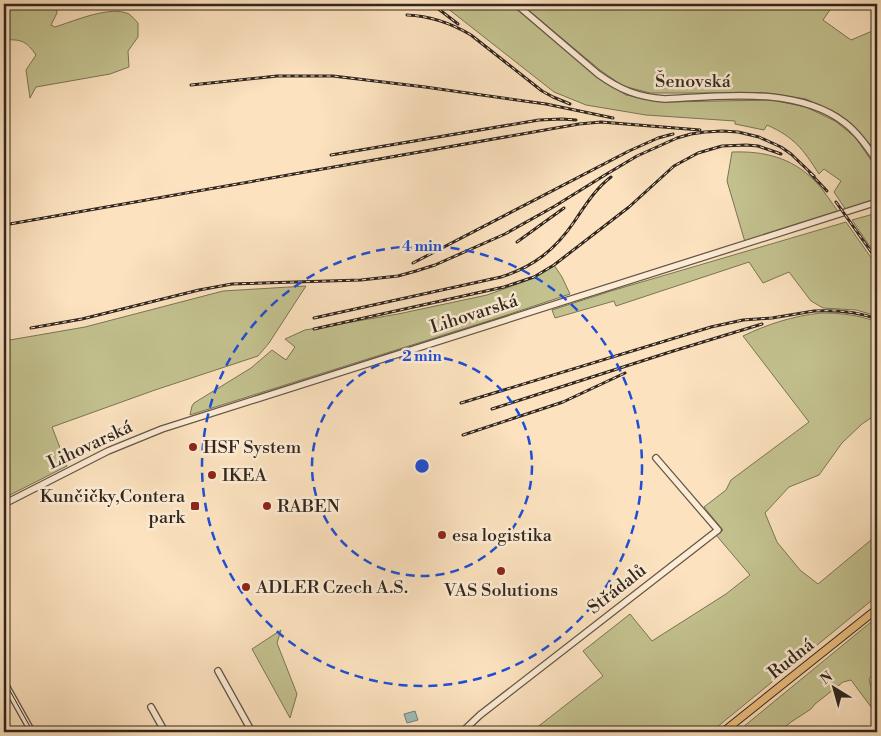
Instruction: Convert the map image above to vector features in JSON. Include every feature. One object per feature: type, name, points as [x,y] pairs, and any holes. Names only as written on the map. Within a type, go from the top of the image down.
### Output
[{"type":"main road","name":"Rudná","points":[[723,732],[877,609]]},
{"type":"street","name":"Šenovská","points":[[516,4],[598,74],[620,88],[636,95],[654,98],[771,96],[795,100],[831,114],[846,124],[877,161]]},
{"type":"street","name":"Lihovarská","points":[[4,504],[108,451],[162,429],[877,202]]},
{"type":"street","name":"Střádalů","points":[[462,732],[480,715],[718,530],[656,458]]},
{"type":"street","points":[[218,670],[252,732]]},
{"type":"street","points":[[4,682],[32,732]]},
{"type":"street","points":[[151,707],[162,731]]},
{"type":"shaded area","points":[[4,4],[56,4],[57,13],[51,25],[55,27],[113,11],[129,14],[138,23],[138,37],[128,51],[129,67],[110,74],[36,87],[30,98],[26,70],[36,55],[24,42],[6,40],[4,38]]},
{"type":"shaded area","points":[[442,4],[511,4],[590,71],[626,95],[665,102],[772,100],[806,107],[835,121],[855,137],[877,169],[877,198],[846,210],[834,192],[841,181],[824,169],[819,174],[808,157],[791,139],[767,125],[764,130],[735,124],[735,121],[646,115],[586,105],[554,92]]},
{"type":"shaded area","points":[[521,4],[834,4],[823,20],[851,40],[877,29],[877,152],[840,115],[806,99],[766,93],[650,93],[623,86],[600,70]]},
{"type":"shaded area","points":[[4,105],[7,106],[4,186]]},
{"type":"shaded area","points":[[732,152],[766,154],[796,166],[818,185],[839,213],[745,242],[727,181]]},
{"type":"shaded area","points":[[877,213],[877,257],[852,220]]},
{"type":"shaded area","points":[[846,222],[877,266],[877,316],[856,310],[823,308],[811,301],[789,272],[763,283],[749,262],[616,306],[614,301],[555,318],[552,310],[611,291]]},
{"type":"shaded area","points":[[554,265],[570,294],[190,415],[194,403],[251,368],[272,350],[286,360],[295,347],[285,339],[305,330],[398,314],[487,295],[526,281]]},
{"type":"shaded area","points":[[306,286],[269,343],[258,356],[52,427],[67,466],[4,498],[4,341],[85,327],[223,291]]},
{"type":"shaded area","points":[[821,313],[850,315],[877,322],[877,414],[862,424],[842,443],[819,475],[789,487],[765,513],[777,542],[800,570],[818,584],[877,535],[877,596],[711,732],[531,732],[603,676],[583,651],[630,614],[652,641],[726,594],[750,575],[716,535],[723,530],[704,507],[726,490],[731,480],[809,422],[743,336],[781,321]]},
{"type":"shaded area","points":[[877,617],[877,675],[872,675],[869,679],[871,687],[877,695],[877,715],[851,680],[843,682],[811,709],[779,732],[737,732]]},
{"type":"shaded area","points":[[281,630],[277,643],[297,694],[290,718],[252,649]]},
{"type":"water","points":[[415,711],[418,720],[407,723],[404,714]]},
{"type":"tram line","points":[[4,680],[33,732]]},
{"type":"railway","points":[[432,4],[458,24]]},
{"type":"railway","points":[[407,15],[432,19],[471,35],[542,91],[570,104]]},
{"type":"railway","points":[[191,85],[277,76],[333,76],[546,104],[613,118]]},
{"type":"railway","points":[[331,155],[539,120],[576,120]]},
{"type":"railway","points":[[4,225],[579,124],[601,122],[700,130]]},
{"type":"railway","points":[[31,328],[82,319],[199,290],[232,284],[361,280],[398,276],[416,271],[435,265],[505,234],[637,156],[677,138],[691,134],[722,131],[738,132],[759,137],[791,154],[814,176]]},
{"type":"railway","points":[[413,263],[629,151],[658,138],[673,134]]},
{"type":"railway","points":[[314,329],[504,287],[534,277],[554,265],[629,207],[674,166],[698,153],[722,146],[746,145],[758,146],[781,154]]},
{"type":"railway","points":[[810,173],[827,191]]},
{"type":"railway","points":[[314,318],[513,273],[533,263],[551,249],[567,232],[595,192],[611,177]]},
{"type":"railway","points":[[836,202],[877,260]]},
{"type":"railway","points":[[517,242],[564,208]]},
{"type":"railway","points":[[461,403],[711,327],[743,320],[772,318],[814,311],[854,313],[877,319]]},
{"type":"railway","points":[[492,409],[762,324]]},
{"type":"railway","points":[[463,435],[563,402],[625,373]]},
{"type":"place","name":"HSF System","points":[[193,447]]},
{"type":"place","name":"IKEA","points":[[212,475]]},
{"type":"place","name":"Kunčičky,Contera park","points":[[195,506]]},
{"type":"place","name":"RABEN","points":[[267,506]]},
{"type":"place","name":"esa logistika","points":[[442,535]]},
{"type":"place","name":"VAS Solutions","points":[[501,571]]},
{"type":"place","name":"ADLER Czech A.S.","points":[[246,587]]}]
